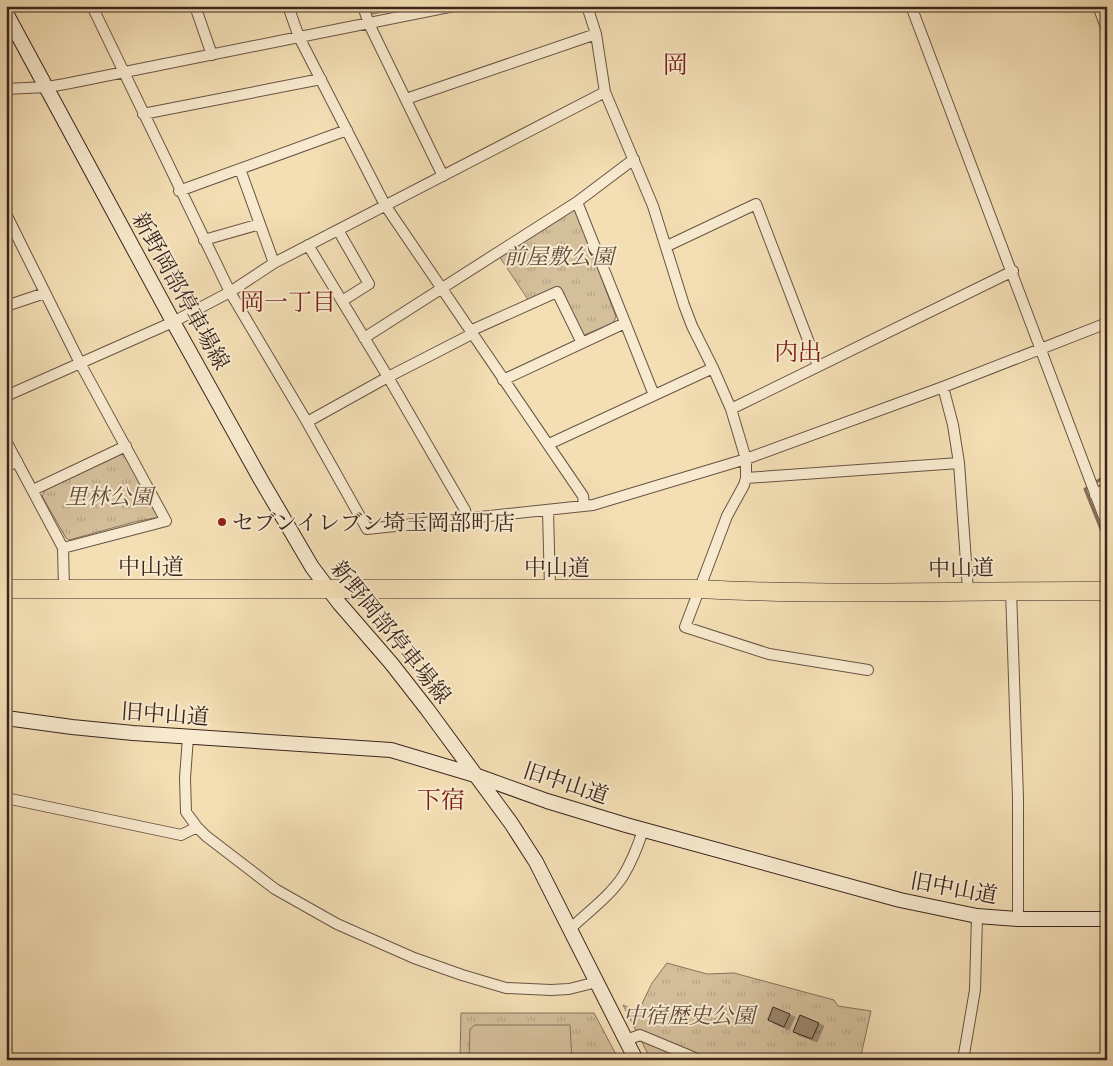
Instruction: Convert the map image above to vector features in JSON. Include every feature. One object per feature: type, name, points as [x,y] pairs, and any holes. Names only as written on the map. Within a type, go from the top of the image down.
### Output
[{"type":"highway","name":"中山道","points":[[6,589],[550,589],[699,590],[782,593],[968,590],[1107,591]]},
{"type":"main road","name":"新野岡部停車場線","points":[[6,13],[173,322],[312,567],[409,686],[510,823],[536,862],[636,1060]]},
{"type":"main road","name":"旧中山道","points":[[6,718],[72,727],[188,737],[391,750],[643,830],[900,900],[978,916],[1018,919],[1107,919]]},
{"type":"street","points":[[92,6],[230,292],[307,422],[367,529],[593,505],[746,459],[942,387],[1107,323]]},
{"type":"street","points":[[195,6],[212,55]]},
{"type":"street","points":[[288,6],[299,37],[385,205],[503,380],[549,444],[583,496],[584,506]]},
{"type":"street","points":[[363,6],[369,24],[443,176]]},
{"type":"street","points":[[6,89],[47,88],[369,24],[432,8],[454,6]]},
{"type":"street","points":[[587,6],[596,34],[605,92],[653,206],[692,326],[731,409],[746,459],[744,485],[727,516],[685,627],[768,654],[868,670]]},
{"type":"street","points":[[912,6],[1104,517]]},
{"type":"street","points":[[1098,6],[1107,30]]},
{"type":"street","points":[[406,99],[596,34]]},
{"type":"street","points":[[143,114],[321,79]]},
{"type":"street","points":[[6,396],[173,322],[230,292],[274,263],[605,92]]},
{"type":"street","points":[[180,191],[347,130]]},
{"type":"street","points":[[364,338],[442,290],[577,202],[634,159]]},
{"type":"street","points":[[240,169],[274,263]]},
{"type":"street","points":[[577,202],[654,395]]},
{"type":"street","points":[[667,246],[756,204],[818,366]]},
{"type":"street","points":[[7,216],[80,363],[166,521],[63,548]]},
{"type":"street","points":[[204,240],[260,224]]},
{"type":"street","points":[[338,230],[369,284],[342,301]]},
{"type":"street","points":[[308,245],[388,377],[465,510],[467,518]]},
{"type":"street","points":[[731,409],[1012,271]]},
{"type":"street","points":[[307,422],[471,333],[557,292],[582,343]]},
{"type":"street","points":[[6,306],[45,293]]},
{"type":"street","points":[[503,380],[625,323]]},
{"type":"street","points":[[549,444],[713,368]]},
{"type":"street","points":[[942,387],[953,425],[959,463],[968,590]]},
{"type":"street","points":[[6,441],[63,548],[64,589]]},
{"type":"street","points":[[33,490],[126,446]]},
{"type":"street","points":[[6,467],[17,461]]},
{"type":"street","points":[[746,478],[959,463]]},
{"type":"street","points":[[1095,495],[1107,488]]},
{"type":"street","points":[[548,510],[550,589]]},
{"type":"street","points":[[1011,590],[1018,798],[1018,919]]},
{"type":"street","points":[[188,737],[185,778],[186,812],[197,827],[241,864],[275,889],[338,924],[414,958],[462,976],[506,988],[569,989],[597,982]]},
{"type":"street","points":[[6,798],[181,835],[197,827]]},
{"type":"street","points":[[570,928],[613,888],[622,877],[635,854],[643,830]]},
{"type":"street","points":[[963,1060],[975,990],[978,916]]},
{"type":"street","points":[[626,1040],[640,1035],[700,1060]]},
{"type":"green space","points":[[367,6],[409,6],[373,14],[369,12]]},
{"type":"green space","name":"前屋敷公園","points":[[572,210],[576,211],[616,317],[613,323],[582,336],[558,288],[529,301],[499,256]]},
{"type":"green space","name":"里林公園","points":[[124,453],[159,517],[69,540],[66,538],[42,496],[45,490]]},
{"type":"green space","name":"中宿歴史公園","points":[[667,963],[707,974],[734,973],[834,1000],[838,1006],[871,1011],[860,1060],[651,1060],[623,1005],[638,1012],[652,983]]},
{"type":"green space","points":[[461,1013],[594,1013],[619,1060],[460,1060]]},
{"type":"green space","points":[[475,1025],[570,1025],[572,1060],[469,1060],[470,1029]]},
{"type":"building","points":[[773,1007],[790,1014],[784,1027],[768,1020]]},
{"type":"building","points":[[800,1015],[819,1023],[812,1039],[793,1032]]},
{"type":"waterway","points":[[1096,482],[1107,475]]},
{"type":"waterway","points":[[1087,488],[1085,489],[1107,544]]},
{"type":"place","name":"セブンイレブン埼玉岡部町店","points":[[222,522]]},
{"type":"district","name":"岡","points":[[675,64]]},
{"type":"district","name":"岡一丁目","points":[[288,301]]},
{"type":"district","name":"内出","points":[[798,351]]},
{"type":"district","name":"下宿","points":[[441,799]]}]
